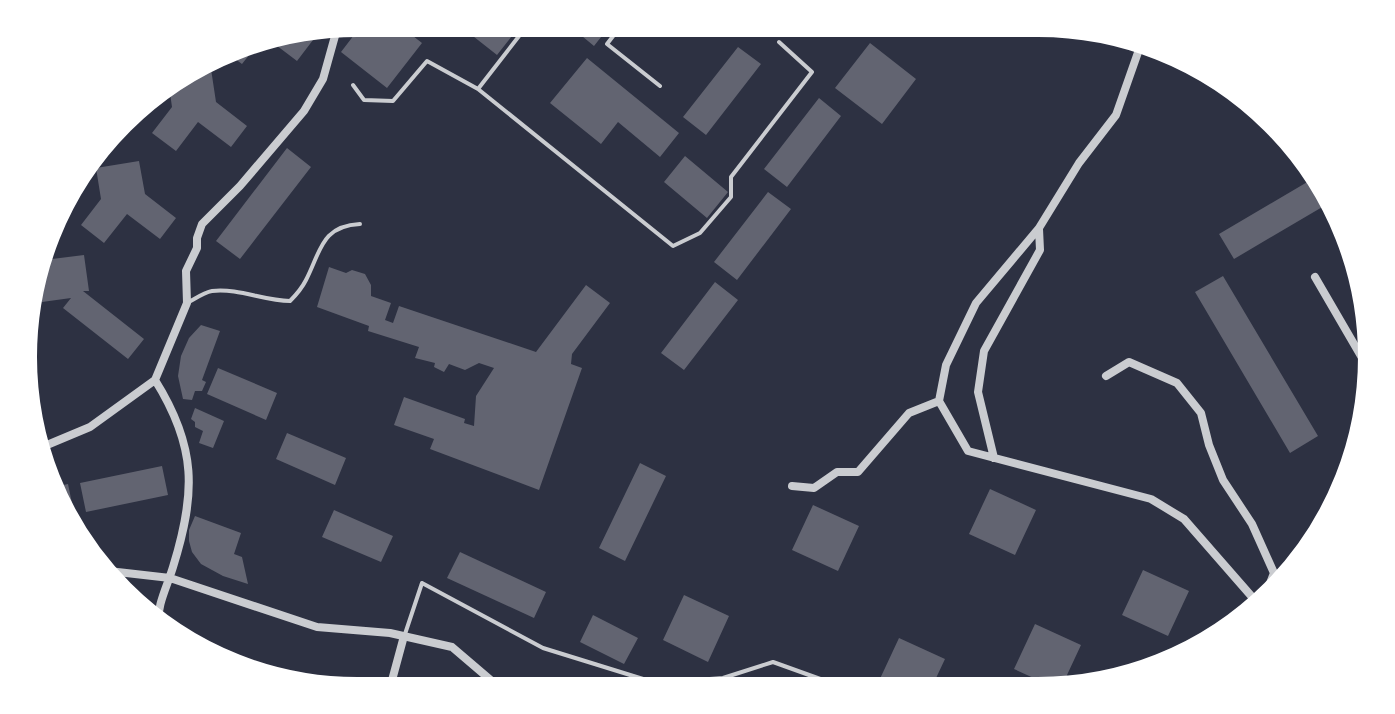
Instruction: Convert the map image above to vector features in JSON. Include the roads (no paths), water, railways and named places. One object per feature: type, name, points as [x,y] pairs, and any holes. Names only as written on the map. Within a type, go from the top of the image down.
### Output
[{"type":"street","points":[[45,446],[90,427],[155,380],[187,303],[186,271],[197,248],[202,224],[240,186],[304,111],[323,79],[337,33]]},
{"type":"street","points":[[1139,48],[1116,115],[1079,163],[1039,228],[976,303],[946,365],[939,401],[968,451],[1151,499],[1184,519],[1255,598]]},
{"type":"street","points":[[994,458],[978,392],[984,351],[1040,250],[1039,228]]},
{"type":"street","points":[[1315,277],[1363,359]]},
{"type":"street","points":[[1106,376],[1129,362],[1177,383],[1201,413],[1223,480],[1252,524],[1274,573],[1269,586]]},
{"type":"street","points":[[155,380],[184,438],[191,484],[184,531],[157,613]]},
{"type":"street","points":[[792,486],[814,488],[837,472],[858,472],[909,413],[939,401]]},
{"type":"street","points":[[113,572],[170,578],[317,627],[404,636],[452,647],[493,682]]},
{"type":"street","points":[[392,682],[404,636]]},
{"type":"lane","points":[[478,89],[522,32]]},
{"type":"lane","points":[[616,32],[607,44],[660,86]]},
{"type":"lane","points":[[353,85],[364,100],[393,101],[427,61],[478,89],[673,246],[700,233],[731,197],[731,177],[812,72],[779,42]]},
{"type":"lane","points":[[187,303],[210,291],[241,293],[270,301],[290,301],[304,284],[328,234],[345,225],[360,224]]},
{"type":"lane","points":[[404,636],[422,583],[543,648],[653,682]]},
{"type":"lane","points":[[669,682],[723,678],[773,662],[829,682]]}]
